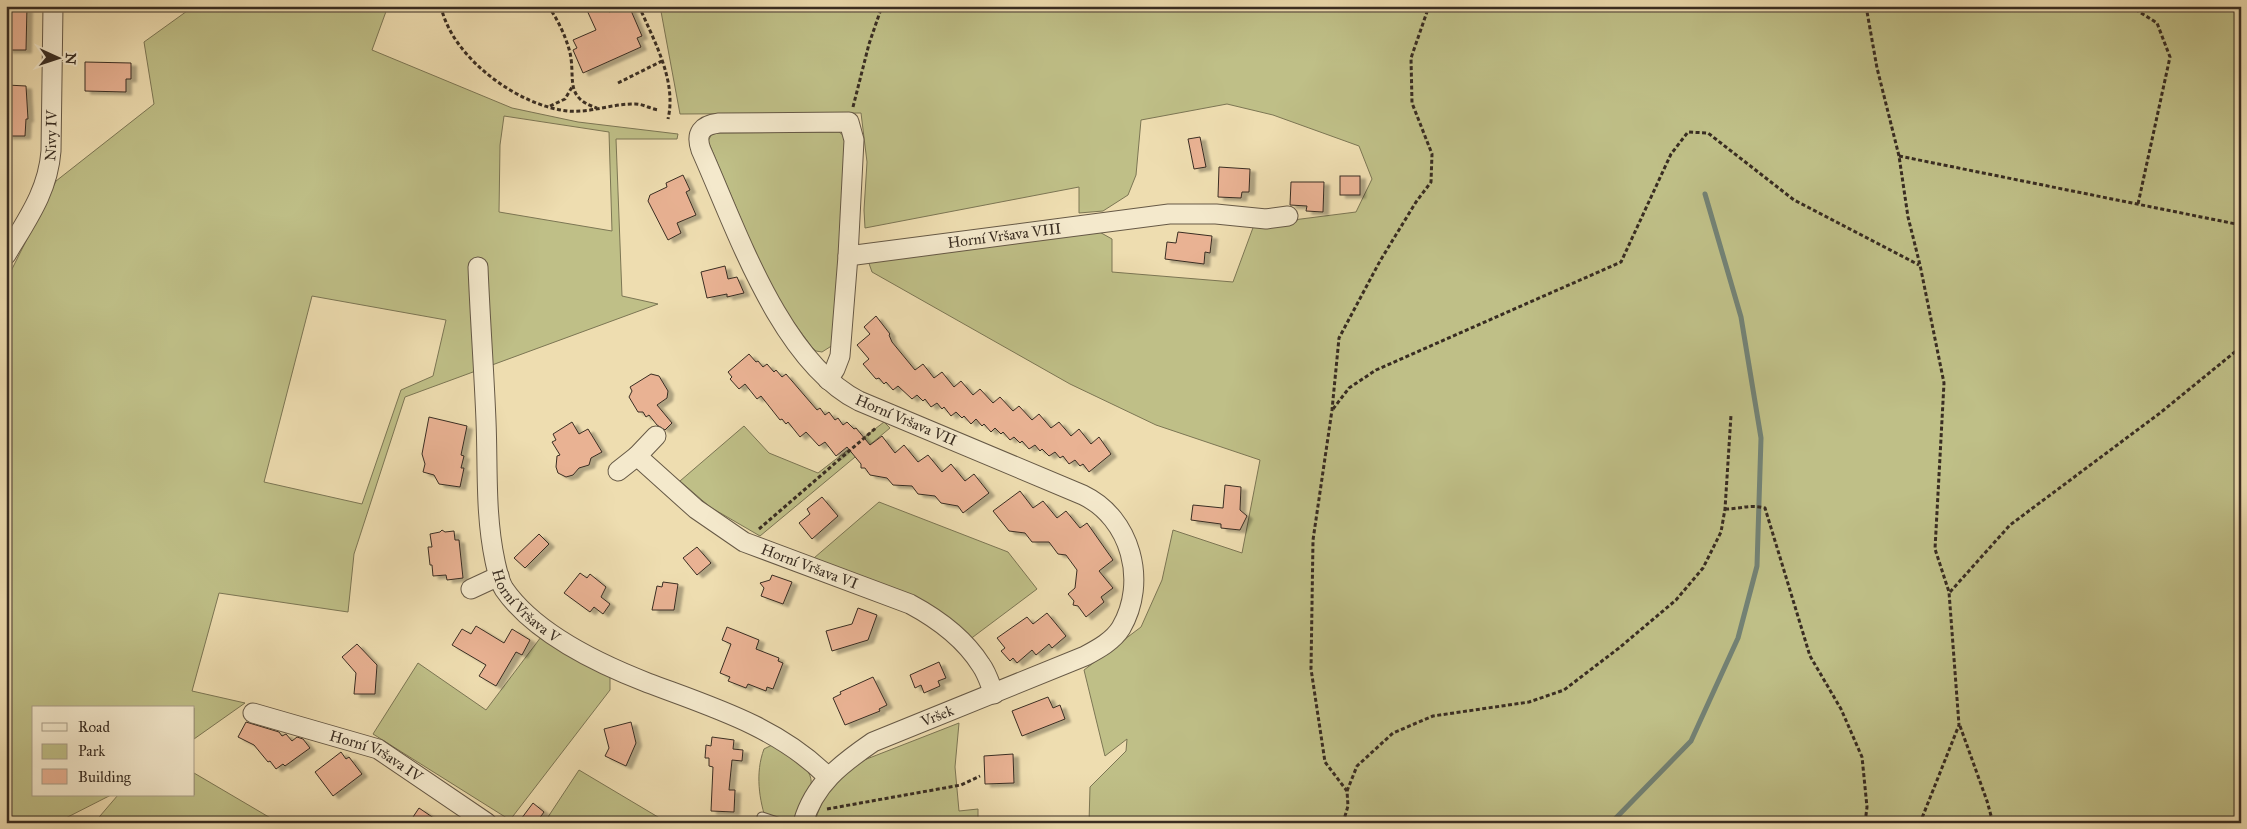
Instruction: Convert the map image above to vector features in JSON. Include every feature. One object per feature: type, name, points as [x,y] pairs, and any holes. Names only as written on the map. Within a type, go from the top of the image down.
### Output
[{"type":"street","name":"Nivy IV","points":[[6,255],[42,194],[49,174],[53,6]]},
{"type":"street","points":[[828,380],[836,369],[840,356],[848,256],[854,140],[850,122]]},
{"type":"street","name":"Horní Vršava VII","points":[[850,122],[718,123],[704,127],[700,131],[698,139],[701,150],[771,305],[789,334],[828,380],[849,396],[1083,495],[1109,512],[1127,540],[1131,556],[1132,594],[1129,610],[1121,628],[1103,646]]},
{"type":"street","name":"Horní Vršava VIII","points":[[848,256],[1169,214],[1216,214],[1266,219],[1288,216]]},
{"type":"street","name":"Horní Vršava V","points":[[478,267],[486,421],[488,517],[498,576],[503,588],[536,622],[566,644],[624,674],[733,714],[785,742],[810,759],[828,776]]},
{"type":"street","points":[[618,471],[637,456],[656,436]]},
{"type":"street","name":"Horní Vršava VI","points":[[637,456],[696,509],[744,542],[910,604],[926,612],[942,623],[966,645],[982,666],[994,694]]},
{"type":"street","points":[[471,589],[498,576]]},
{"type":"street","name":"Vršek","points":[[805,818],[816,791],[828,776],[873,742],[994,694],[1085,656],[1103,646]]},
{"type":"street","name":"Horní Vršava IV","points":[[254,713],[378,749],[487,823]]},
{"type":"lane","points":[[762,817],[780,823]]},
{"type":"path","points":[[441,6],[453,37],[480,67],[508,89],[548,106],[567,111],[636,104],[659,110]]},
{"type":"path","points":[[548,6],[569,49],[573,86],[579,100],[600,109]]},
{"type":"path","points":[[639,6],[666,71],[670,111],[668,120]]},
{"type":"path","points":[[850,122],[869,44],[882,6]]},
{"type":"path","points":[[1347,790],[1325,762],[1311,669],[1313,540],[1332,410],[1339,338],[1380,261],[1416,202],[1432,182],[1432,154],[1412,103],[1411,58],[1429,6]]},
{"type":"path","points":[[1866,6],[1876,68],[1899,156],[1908,217],[1920,265],[1944,383],[1935,549],[1950,592],[1959,725],[1987,801],[1993,823]]},
{"type":"path","points":[[2130,6],[2157,23],[2170,57],[2138,204]]},
{"type":"path","points":[[618,83],[662,61]]},
{"type":"path","points":[[548,106],[565,99],[573,86]]},
{"type":"path","points":[[1332,410],[1349,388],[1376,370],[1621,262],[1671,154],[1688,132],[1708,133],[1794,200],[1920,265]]},
{"type":"path","points":[[1899,156],[2241,225]]},
{"type":"path","points":[[1950,592],[2010,525],[2160,413],[2241,347]]},
{"type":"path","points":[[744,542],[872,432],[889,414]]},
{"type":"path","points":[[1344,823],[1348,806],[1347,790],[1357,766],[1393,733],[1433,716],[1529,702],[1564,690],[1619,648],[1676,600],[1703,568],[1721,532],[1725,509],[1731,415]]},
{"type":"path","points":[[1725,509],[1740,509],[1751,505],[1765,508],[1810,656],[1841,709],[1862,757],[1867,808],[1865,823]]},
{"type":"path","points":[[1920,823],[1959,725]]},
{"type":"path","points":[[805,818],[961,785],[980,776]]},
{"type":"green space","points":[[194,6],[388,6],[372,50],[512,108],[578,122],[678,134],[677,139],[616,139],[622,296],[658,304],[405,397],[354,554],[348,612],[219,593],[192,691],[245,703],[195,738],[195,706],[32,706],[32,796],[109,796],[56,823],[6,823],[6,281],[56,181],[154,104],[144,42]],"holes":[[[504,116],[609,132],[612,231],[499,212],[500,145]],[[312,296],[446,320],[433,376],[401,390],[362,504],[264,482]]]},
{"type":"green space","points":[[660,6],[2241,6],[2241,823],[1089,823],[1090,787],[1126,751],[1127,739],[1105,756],[1084,670],[1141,627],[1162,580],[1173,530],[1242,553],[1260,460],[1156,425],[1070,384],[872,272],[863,246],[1078,220],[1112,239],[1112,272],[1233,282],[1254,225],[1356,212],[1372,179],[1359,146],[1273,115],[1227,104],[1141,120],[1136,175],[1128,195],[1103,211],[1079,213],[1079,187],[865,228],[864,210],[867,162],[861,113],[680,114]]},
{"type":"green space","points":[[839,132],[844,136],[847,145],[833,345],[822,352],[816,351],[811,346],[781,305],[765,276],[708,141],[712,134],[717,133]]},
{"type":"green space","points":[[884,422],[890,428],[760,536],[710,507],[680,481],[744,426],[769,453],[818,473]]},
{"type":"green space","points":[[879,502],[1008,552],[1037,589],[969,640],[917,599],[814,558]]},
{"type":"green space","points":[[541,637],[610,676],[610,690],[510,820],[373,734],[418,663],[486,710]]},
{"type":"green space","points":[[959,723],[955,767],[959,811],[978,809],[978,823],[814,823],[825,794],[859,762]]},
{"type":"green space","points":[[772,745],[804,766],[811,778],[809,794],[797,823],[767,823],[760,796],[759,777],[764,749]]},
{"type":"green space","points":[[579,770],[663,820],[664,823],[544,823]]},
{"type":"green space","points":[[195,774],[279,823],[94,823],[117,796],[195,796]]},
{"type":"building","points":[[6,6],[27,6],[26,50],[7,50]]},
{"type":"building","points":[[585,6],[607,6],[609,12],[621,6],[629,6],[642,36],[637,38],[641,47],[583,73],[573,50],[577,48],[573,40],[596,30]]},
{"type":"building","points":[[85,62],[131,63],[131,79],[126,79],[126,92],[85,91]]},
{"type":"building","points":[[7,85],[26,86],[28,119],[26,119],[25,136],[7,136]]},
{"type":"building","points":[[1200,137],[1206,167],[1194,169],[1188,139]]},
{"type":"building","points":[[1219,167],[1250,169],[1249,192],[1242,192],[1241,198],[1218,197]]},
{"type":"building","points":[[683,175],[690,190],[686,192],[696,215],[677,223],[681,233],[668,240],[648,201],[650,195],[667,187],[666,183]]},
{"type":"building","points":[[1340,176],[1360,176],[1360,195],[1340,195]]},
{"type":"building","points":[[1291,182],[1324,182],[1323,212],[1306,211],[1307,206],[1290,205]]},
{"type":"building","points":[[1178,232],[1212,236],[1210,253],[1205,252],[1204,264],[1165,259],[1167,242],[1176,243]]},
{"type":"building","points":[[725,266],[728,279],[737,277],[744,293],[727,297],[727,294],[707,298],[701,272]]},
{"type":"building","points":[[876,316],[890,334],[892,342],[915,370],[923,364],[934,378],[942,372],[954,387],[961,381],[973,395],[980,389],[993,403],[1000,397],[1013,411],[1019,406],[1032,420],[1039,414],[1051,428],[1059,422],[1071,436],[1079,429],[1091,444],[1099,437],[1111,454],[1089,472],[1083,464],[1080,466],[1075,460],[1069,464],[1063,456],[1060,458],[1055,452],[1049,456],[1042,449],[1040,451],[1035,445],[1029,449],[1022,441],[1020,443],[1014,437],[1010,440],[1003,432],[1001,434],[995,428],[991,432],[976,419],[971,424],[964,416],[962,418],[956,412],[951,416],[944,407],[942,409],[937,403],[931,407],[925,399],[923,401],[917,395],[912,399],[898,386],[893,390],[886,382],[884,384],[879,378],[876,379],[863,364],[869,359],[857,345],[870,334],[864,327]]},
{"type":"building","points":[[749,354],[763,367],[767,364],[782,377],[786,374],[817,410],[820,408],[825,415],[829,412],[835,420],[838,418],[843,425],[847,422],[854,429],[856,428],[870,445],[882,436],[895,453],[904,445],[918,462],[928,455],[942,472],[951,464],[965,481],[974,474],[989,493],[963,513],[958,506],[941,503],[935,496],[918,494],[912,486],[893,485],[887,478],[870,475],[865,468],[861,468],[861,464],[847,447],[836,456],[825,442],[819,446],[806,432],[800,437],[788,422],[786,424],[782,419],[780,420],[761,396],[757,399],[745,384],[739,389],[730,379],[732,377],[728,372]]},
{"type":"building","points":[[651,374],[659,376],[668,391],[667,398],[657,405],[672,423],[665,430],[657,425],[649,415],[646,417],[643,412],[638,412],[629,397],[632,391],[630,387]]},
{"type":"building","points":[[429,417],[467,426],[461,455],[464,456],[461,468],[464,468],[460,487],[439,484],[434,475],[423,472],[425,464],[422,454]]},
{"type":"building","points":[[572,422],[579,434],[588,429],[602,452],[591,458],[589,465],[579,468],[573,475],[566,477],[558,473],[556,467],[557,456],[560,455],[552,442],[556,440],[553,434]]},
{"type":"building","points":[[1225,485],[1241,487],[1240,510],[1247,516],[1240,530],[1221,528],[1221,524],[1191,520],[1193,505],[1223,508]]},
{"type":"building","points":[[1020,491],[1033,508],[1043,501],[1057,518],[1066,511],[1080,528],[1087,523],[1113,560],[1099,571],[1113,588],[1101,597],[1104,602],[1086,617],[1078,606],[1073,605],[1074,601],[1068,594],[1075,588],[1077,570],[1066,555],[1058,554],[1049,542],[1032,542],[1025,533],[1009,531],[993,511]]},
{"type":"building","points":[[822,497],[838,516],[812,539],[799,523],[810,514],[807,509]]},
{"type":"building","points":[[442,530],[445,532],[454,531],[455,540],[459,540],[463,578],[447,580],[446,575],[433,576],[428,547],[432,547],[430,534]]},
{"type":"building","points":[[539,534],[549,544],[525,568],[514,558]]},
{"type":"building","points":[[697,547],[711,563],[697,575],[683,558]]},
{"type":"building","points":[[580,573],[587,578],[590,574],[606,587],[601,597],[610,604],[603,614],[594,607],[590,612],[564,593]]},
{"type":"building","points":[[772,575],[792,582],[783,604],[761,596],[764,588],[760,583],[770,580]]},
{"type":"building","points":[[663,582],[678,584],[674,610],[652,610],[657,586],[662,587]]},
{"type":"building","points":[[858,608],[877,615],[868,640],[832,651],[826,631],[852,624]]},
{"type":"building","points":[[1047,613],[1066,636],[1052,648],[1049,644],[1036,655],[1032,650],[1017,663],[1013,658],[1010,661],[1001,651],[1005,648],[997,638],[1027,617],[1033,624]]},
{"type":"building","points":[[476,626],[504,643],[512,629],[530,640],[522,655],[516,652],[496,686],[479,676],[486,665],[452,645],[462,629],[471,634]]},
{"type":"building","points":[[727,627],[759,640],[756,649],[779,658],[778,661],[783,663],[773,689],[767,687],[766,691],[748,684],[746,688],[728,681],[730,677],[720,673],[731,644],[722,640]]},
{"type":"building","points":[[357,644],[377,665],[375,694],[354,694],[356,673],[342,657]]},
{"type":"building","points":[[939,662],[946,678],[938,681],[940,686],[924,693],[921,685],[915,688],[910,675]]},
{"type":"building","points":[[873,677],[887,705],[879,709],[880,711],[845,725],[833,698],[841,694],[840,692]]},
{"type":"building","points":[[1048,697],[1053,708],[1060,705],[1065,719],[1022,736],[1012,711]]},
{"type":"building","points":[[246,722],[279,732],[282,736],[286,734],[292,741],[297,737],[303,739],[310,748],[285,766],[283,764],[276,769],[254,745],[238,737]]},
{"type":"building","points":[[631,722],[636,743],[626,766],[605,756],[609,748],[604,729]]},
{"type":"building","points":[[712,737],[734,740],[733,749],[743,750],[742,761],[732,760],[729,790],[735,790],[734,812],[711,811],[713,767],[709,766],[709,758],[705,758],[706,745],[711,746]]},
{"type":"building","points":[[341,752],[346,759],[349,757],[362,774],[333,796],[315,772]]},
{"type":"building","points":[[1013,754],[1014,783],[985,784],[984,756]]},
{"type":"building","points":[[533,803],[544,812],[536,823],[518,823]]},
{"type":"building","points":[[419,808],[441,823],[409,823]]},
{"type":"waterway","points":[[1611,823],[1691,741],[1738,638],[1757,566],[1761,438],[1741,317],[1705,194]]}]
